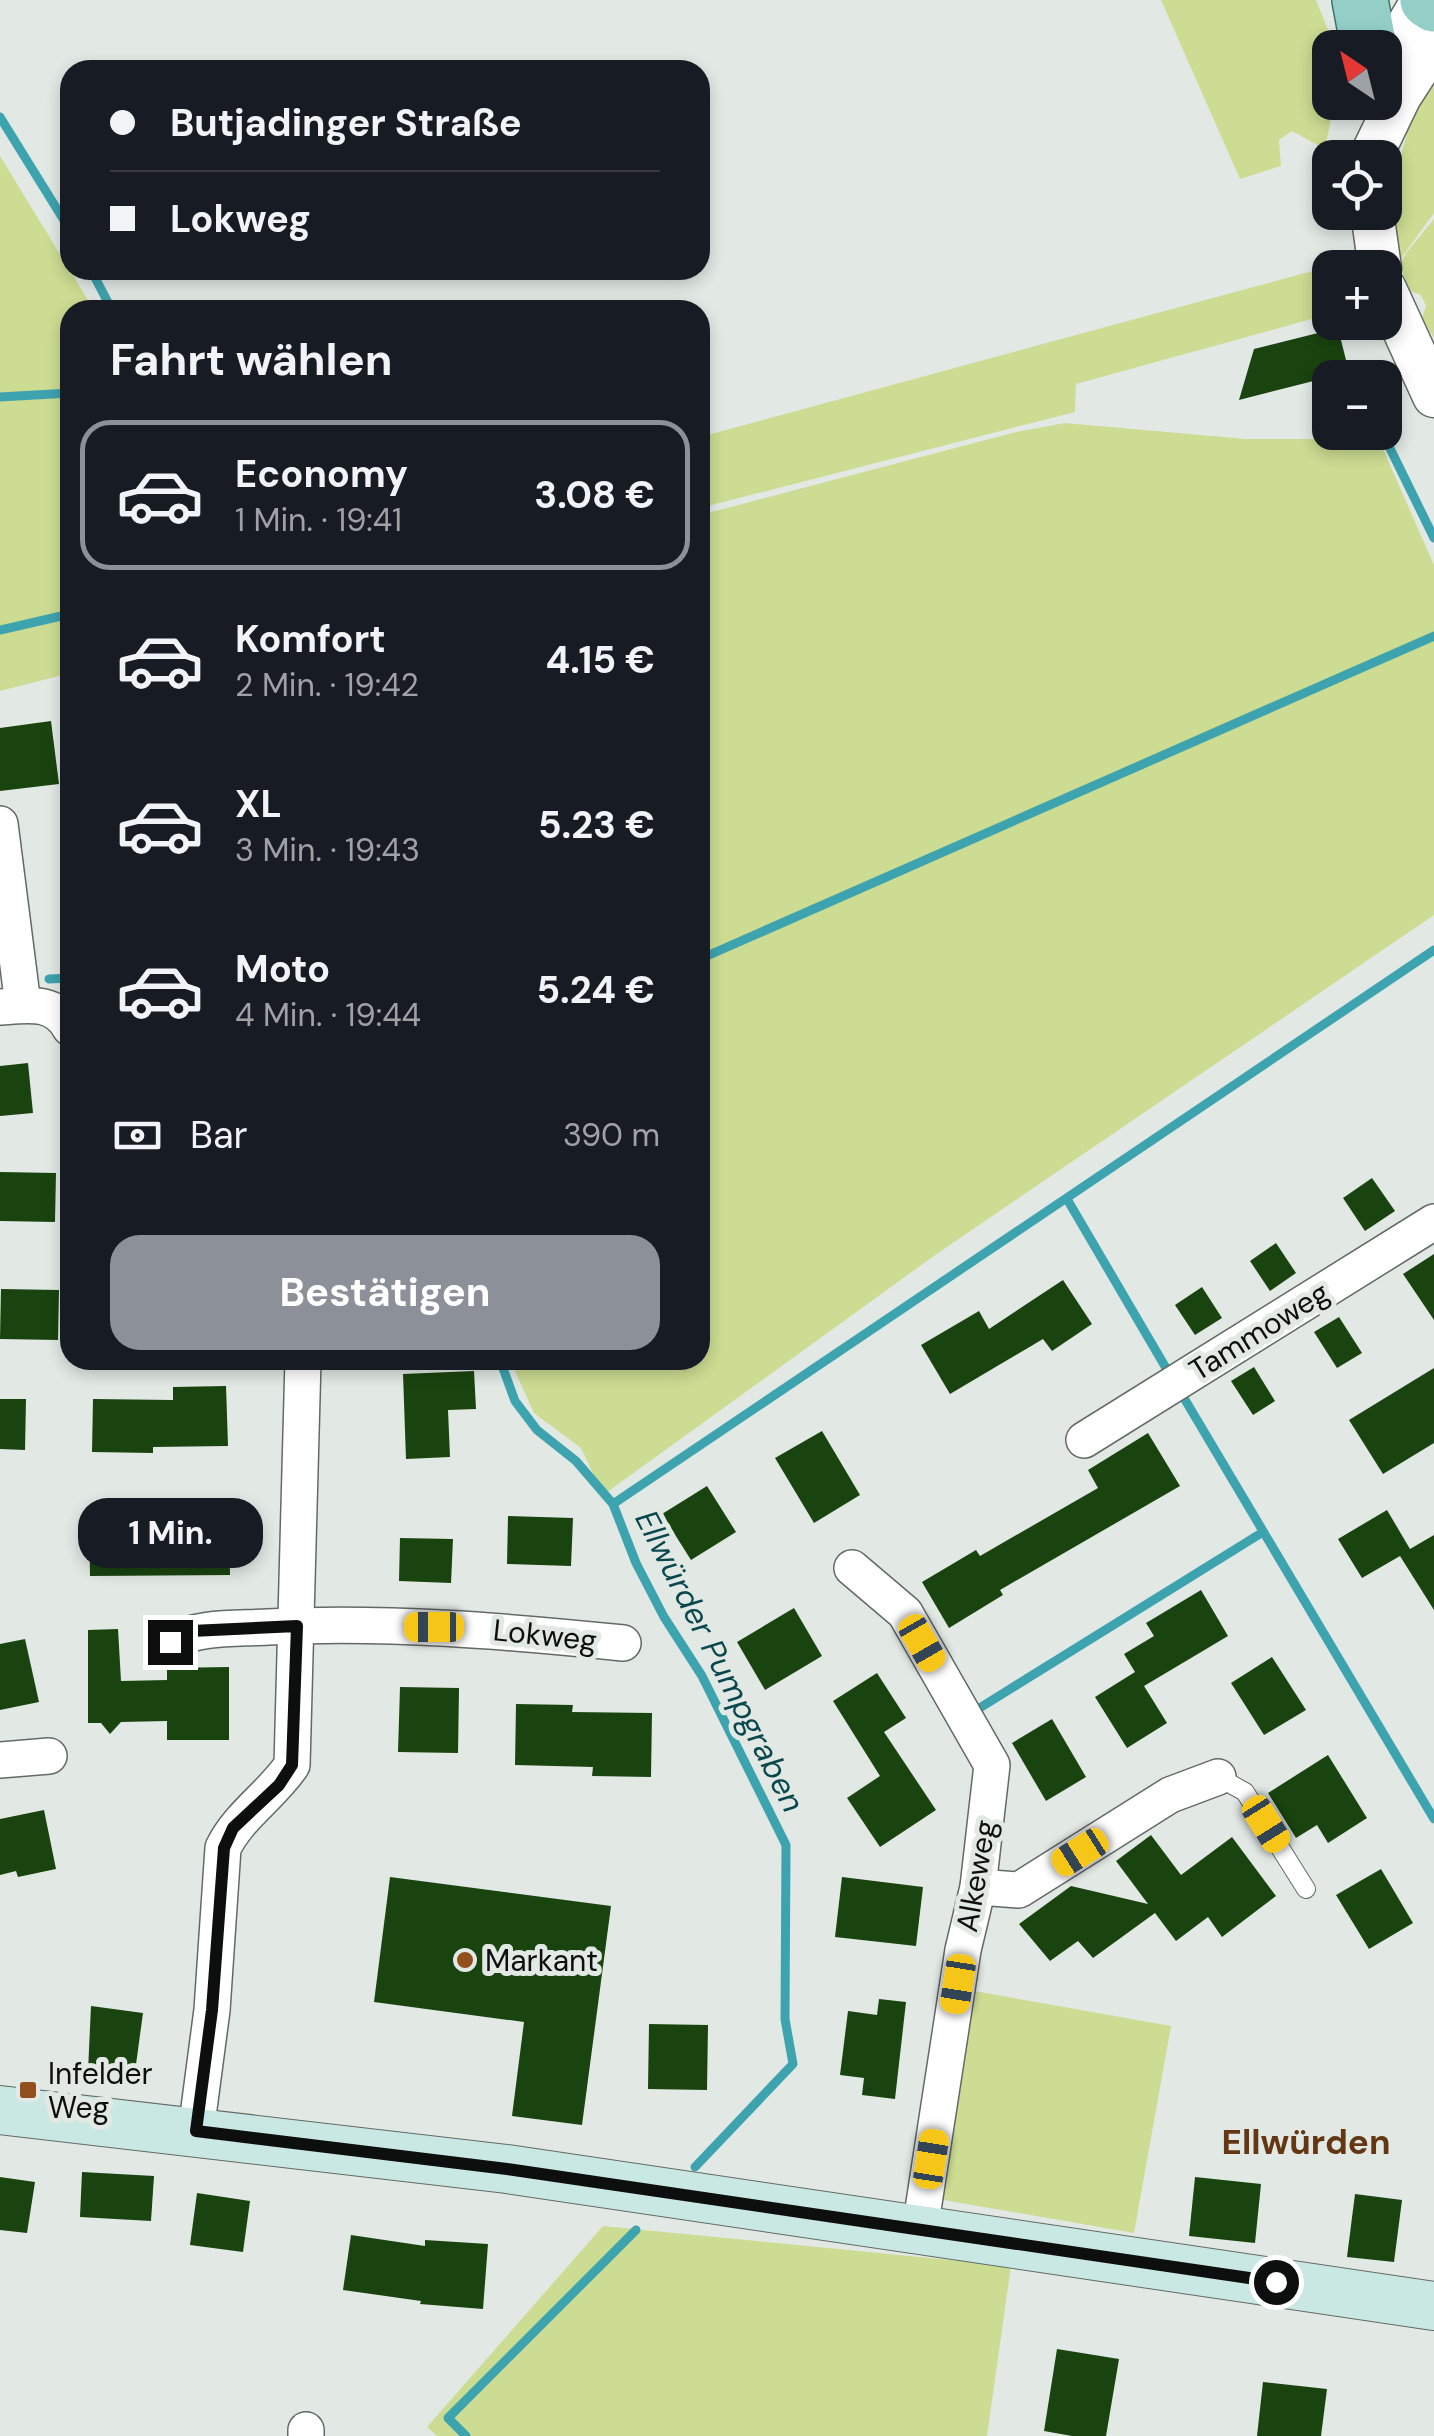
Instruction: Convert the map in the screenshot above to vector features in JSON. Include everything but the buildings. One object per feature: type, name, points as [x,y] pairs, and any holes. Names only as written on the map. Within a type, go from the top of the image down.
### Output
[{"type":"main road","points":[[1360,0],[1366,30]]},
{"type":"main road","points":[[1425,0],[1434,4]]},
{"type":"main road","points":[[0,2110],[507,2169],[1434,2306]]},
{"type":"street","points":[[1402,36],[1425,0]]},
{"type":"street","points":[[1379,140],[1400,96],[1434,43]]},
{"type":"street","points":[[1402,326],[1434,396]]},
{"type":"street","points":[[0,824],[12,1006],[48,1006],[60,1015]]},
{"type":"street","name":"Tammoweg","points":[[1084,1440],[1434,1222]]},
{"type":"street","points":[[196,2131],[212,2010],[224,1848],[233,1828],[279,1785],[292,1765],[303,1370]]},
{"type":"street","name":"Alkeweg","points":[[852,1568],[904,1613],[992,1765],[978,1888],[963,1950],[920,2228]]},
{"type":"street","name":"Lokweg","points":[[170,1642],[191,1631],[297,1626],[468,1627],[623,1643]]},
{"type":"street","points":[[0,1760],[49,1756]]},
{"type":"street","points":[[978,1888],[1019,1890],[1170,1795],[1218,1777]]},
{"type":"lane","points":[[1218,1777],[1246,1792],[1306,1889]]},
{"type":"green space","points":[[1161,0],[1316,0],[1328,30],[1312,30],[1312,120],[1331,120],[1327,140],[1312,142],[1292,131],[1279,140],[1281,166],[1240,179]]},
{"type":"green space","points":[[1434,84],[1434,213],[1402,257],[1402,250],[1396,250],[1397,230],[1402,230],[1402,152],[1413,110]]},
{"type":"green space","points":[[0,156],[60,254],[60,280],[76,280],[88,300],[60,300],[60,676],[0,691]]},
{"type":"green space","points":[[1434,219],[1434,338],[1422,318],[1426,306],[1421,295],[1410,291],[1402,271],[1406,253]]},
{"type":"green space","points":[[1312,271],[1312,319],[1076,384],[1075,412],[710,505],[710,434]]},
{"type":"green space","points":[[1065,423],[1246,439],[1312,439],[1312,450],[1383,450],[1434,565],[1434,915],[938,1253],[603,1495],[581,1448],[534,1413],[515,1370],[710,1370],[710,512],[1016,432]]},
{"type":"green space","points":[[974,1991],[1171,2026],[1134,2233],[938,2199]]},
{"type":"green space","points":[[603,2226],[1011,2266],[987,2436],[437,2436],[427,2427]]},
{"type":"waterway","points":[[0,117],[60,214]]},
{"type":"waterway","points":[[96,280],[107,300]]},
{"type":"waterway","points":[[0,397],[60,394]]},
{"type":"waterway","points":[[1391,450],[1434,538]]},
{"type":"waterway","points":[[0,630],[60,616]]},
{"type":"waterway","points":[[710,955],[1434,636]]},
{"type":"waterway","points":[[613,1504],[1434,950]]},
{"type":"waterway","points":[[49,979],[60,978]]},
{"type":"waterway","points":[[1067,1199],[1166,1368]]},
{"type":"waterway","name":"Ellwürder Pumpgraben","points":[[504,1370],[515,1401],[537,1430],[576,1461],[613,1504],[636,1563],[664,1617],[702,1676],[786,1845],[785,2019],[793,2064],[695,2167]]},
{"type":"waterway","points":[[1184,1398],[1434,1819]]},
{"type":"waterway","points":[[978,1709],[1263,1532]]},
{"type":"waterway","name":"Ellwürder Pumpgraben","points":[[466,2436],[448,2418],[636,2230]]},
{"type":"place","name":"Markant","points":[[465,1960]]},
{"type":"place","name":"Infelder Weg","points":[[28,2090]]},
{"type":"district","name":"Ellwürden","points":[[1306,2142]]},
{"type":"route","points":[[170,1642],[191,1631],[297,1626],[292,1765],[279,1785],[233,1828],[224,1848],[212,2010],[196,2131],[507,2169],[1276,2282]]}]
